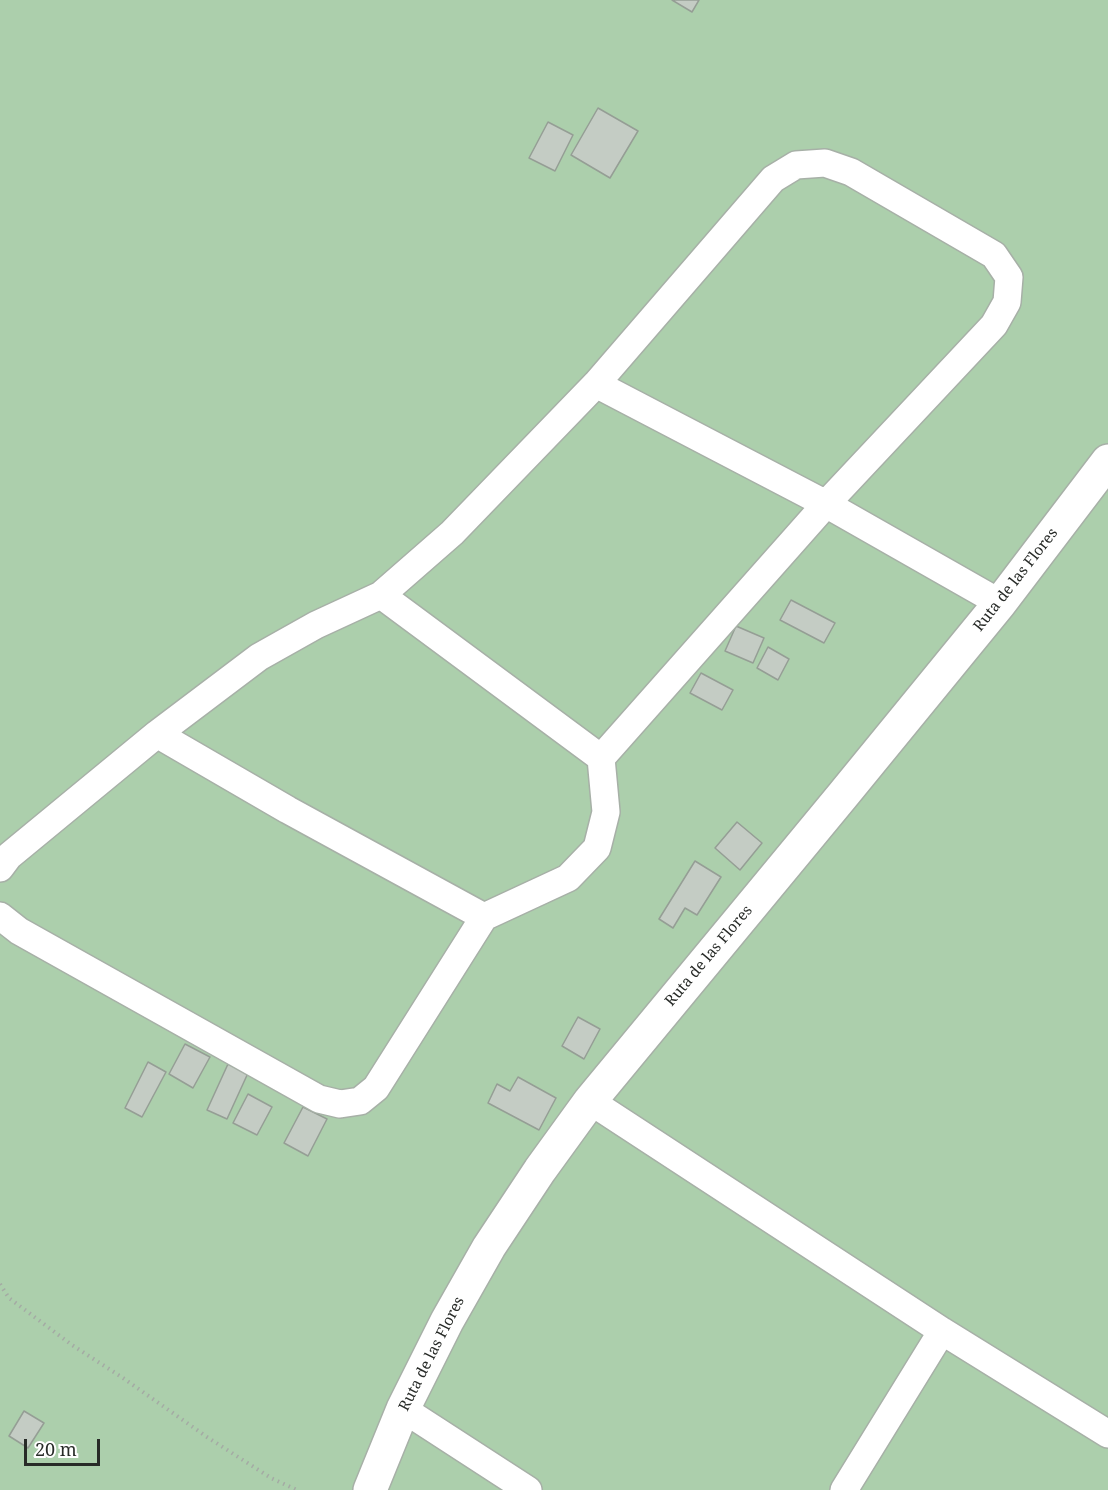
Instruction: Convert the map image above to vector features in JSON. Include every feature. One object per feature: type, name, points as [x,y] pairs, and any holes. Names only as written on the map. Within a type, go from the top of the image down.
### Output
[{"type":"main road","name":"Ruta de las Flores","points":[[370,1490],[403,1409],[447,1321],[489,1247],[540,1170],[590,1101],[1000,603],[1108,461]]},
{"type":"street","points":[[0,868],[9,856],[157,734],[259,657],[316,625],[381,595],[452,533],[596,384],[773,179],[796,165],[825,163],[851,172],[994,255],[1009,277],[1007,302],[994,325],[826,504],[601,758],[606,812],[597,848],[568,878],[484,917],[376,1088],[360,1101],[340,1104],[320,1099],[19,931],[0,916]]},
{"type":"street","points":[[596,384],[826,504],[1000,603]]},
{"type":"street","points":[[381,595],[601,758]]},
{"type":"street","points":[[157,734],[288,810],[484,917]]},
{"type":"street","points":[[590,1101],[942,1330],[1108,1434]]},
{"type":"street","points":[[844,1490],[942,1330]]},
{"type":"street","points":[[403,1409],[528,1490]]},
{"type":"path","points":[[0,1284],[9,1298],[72,1346],[123,1377],[271,1478],[297,1490]]},
{"type":"green space","points":[[0,0],[1108,0],[1108,1490],[0,1490]]},
{"type":"building","points":[[672,0],[699,0],[692,12]]},
{"type":"building","points":[[598,108],[638,131],[610,178],[571,155]]},
{"type":"building","points":[[548,122],[573,135],[555,171],[529,158]]},
{"type":"building","points":[[791,600],[835,623],[824,643],[780,620]]},
{"type":"building","points":[[736,626],[764,638],[753,663],[725,651]]},
{"type":"building","points":[[768,647],[789,659],[778,680],[757,668]]},
{"type":"building","points":[[701,673],[733,690],[722,710],[690,693]]},
{"type":"building","points":[[737,822],[762,843],[740,870],[715,848]]},
{"type":"building","points":[[695,861],[721,877],[697,915],[685,908],[673,928],[659,919]]},
{"type":"building","points":[[578,1017],[600,1029],[584,1059],[562,1046]]},
{"type":"building","points":[[185,1044],[210,1057],[193,1088],[169,1074]]},
{"type":"building","points":[[148,1062],[166,1072],[142,1117],[125,1108]]},
{"type":"building","points":[[228,1064],[248,1073],[227,1119],[207,1110]]},
{"type":"building","points":[[518,1077],[556,1098],[539,1130],[488,1103],[497,1084],[510,1091]]},
{"type":"building","points":[[248,1094],[272,1107],[257,1135],[233,1123]]},
{"type":"building","points":[[303,1107],[327,1119],[308,1156],[284,1143]]},
{"type":"building","points":[[24,1411],[44,1423],[28,1448],[9,1436]]}]
